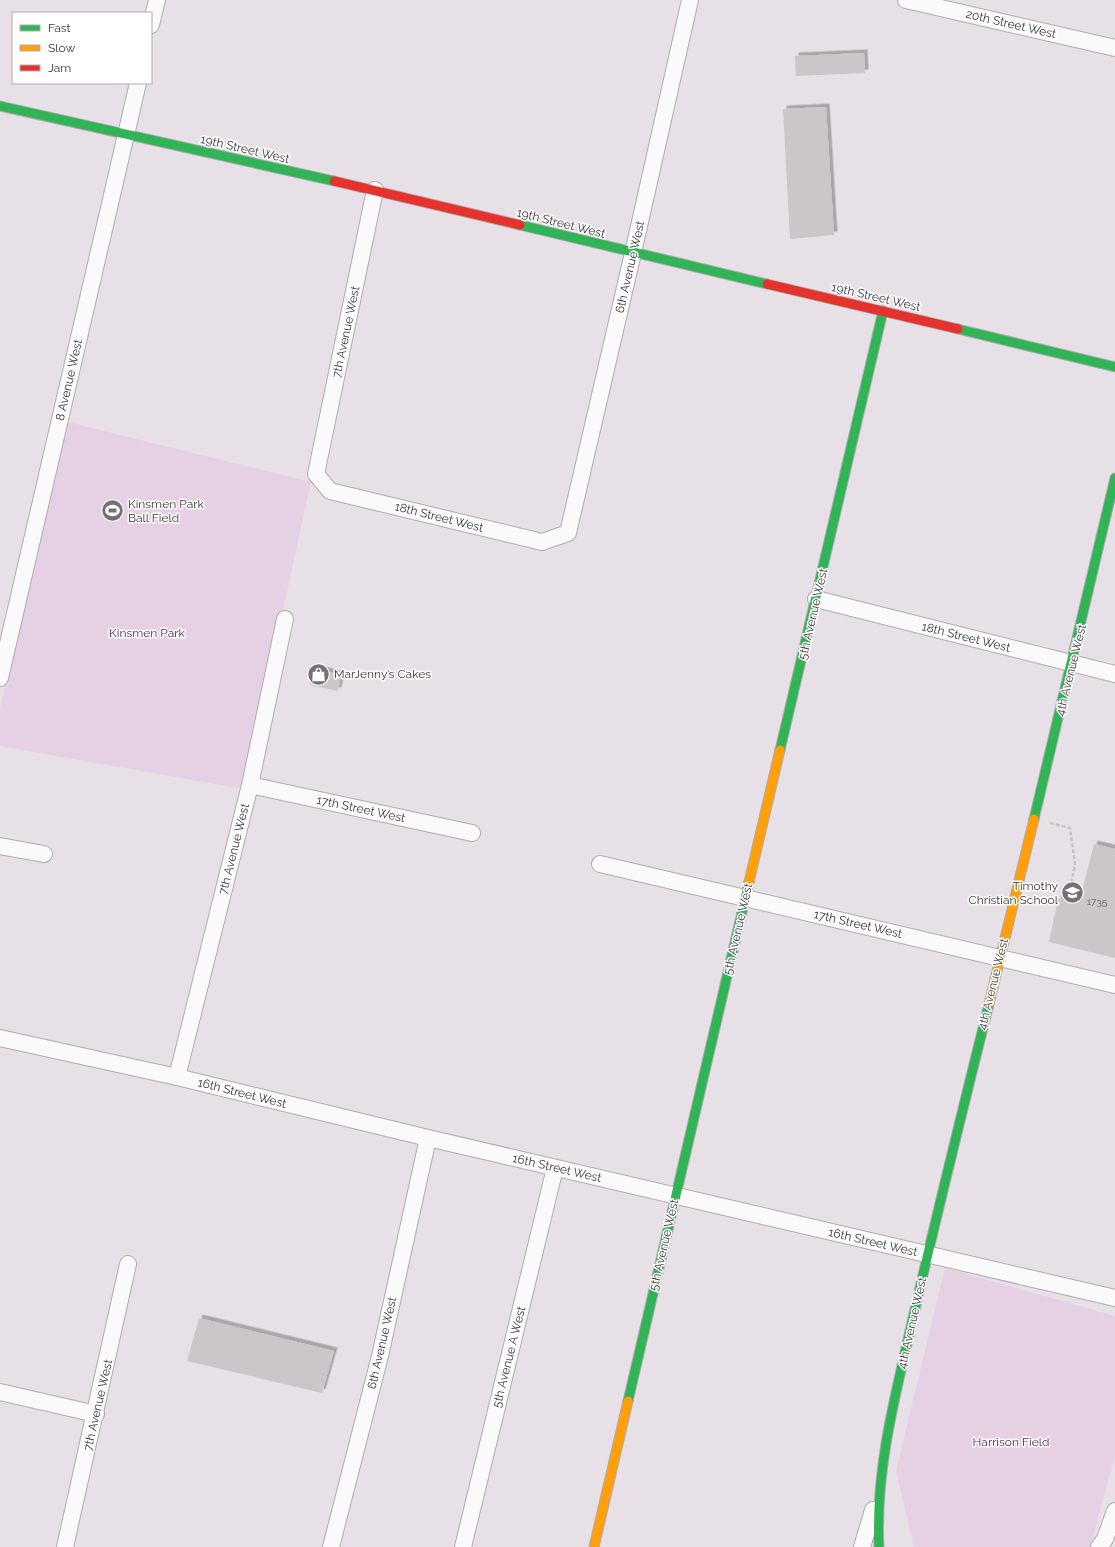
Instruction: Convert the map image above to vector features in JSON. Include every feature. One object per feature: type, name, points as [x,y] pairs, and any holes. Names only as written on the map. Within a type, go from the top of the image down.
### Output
[{"type":"street","points":[[152,21],[157,0]]},
{"type":"street","name":"6th Avenue West","points":[[568,534],[634,253],[690,0]]},
{"type":"street","name":"20th Street West","points":[[906,0],[958,6],[1115,48]]},
{"type":"street","name":"8 Avenue West","points":[[0,678],[138,84]]},
{"type":"street","name":"19th Street West","points":[[0,106],[375,190],[1115,367]]},
{"type":"street","name":"7th Avenue West","points":[[316,474],[375,190]]},
{"type":"street","name":"5th Avenue West","points":[[594,1547],[883,311]]},
{"type":"street","name":"18th Street West","points":[[316,474],[330,491],[542,542],[568,534]]},
{"type":"street","name":"4th Avenue West","points":[[879,1547],[879,1491],[888,1430],[927,1255],[999,958],[1073,663],[1115,478]]},
{"type":"street","name":"18th Street West","points":[[816,599],[1115,674]]},
{"type":"street","name":"7th Avenue West","points":[[177,1077],[250,785],[285,619]]},
{"type":"street","name":"17th Street West","points":[[250,785],[472,833]]},
{"type":"street","points":[[0,846],[44,854]]},
{"type":"street","name":"17th Street West","points":[[600,864],[1115,985]]},
{"type":"street","name":"16th Street West","points":[[0,1038],[177,1077],[555,1168],[1115,1298]]},
{"type":"street","name":"6th Avenue West","points":[[331,1547],[380,1356],[428,1138]]},
{"type":"street","name":"5th Avenue A West","points":[[463,1547],[555,1168]]},
{"type":"street","name":"7th Avenue West","points":[[65,1547],[96,1414],[128,1264]]},
{"type":"street","points":[[0,1392],[96,1414]]},
{"type":"street","name":"4th Avenue West","points":[[862,1547],[879,1491]]},
{"type":"street","points":[[1099,1547],[1105,1539],[1115,1511]]},
{"type":"path","points":[[1034,820],[1070,828],[1075,864],[1069,894]]},
{"type":"green space","name":"Kinsmen Park","points":[[64,421],[311,482],[244,789],[0,746],[0,708]]},
{"type":"green space","name":"Harrison Field","points":[[945,1268],[1115,1316],[1115,1456],[1090,1547],[914,1547],[896,1471]]},
{"type":"building","points":[[864,53],[865,73],[796,76],[795,56]]},
{"type":"building","points":[[826,107],[834,235],[790,239],[783,109]]},
{"type":"building","points":[[314,668],[341,675],[338,691],[310,685]]},
{"type":"building","points":[[1094,844],[1115,849],[1115,958],[1049,942],[1058,899],[1079,903]]},
{"type":"building","points":[[199,1318],[334,1351],[322,1393],[187,1361]]},
{"type":"traffic: fast","points":[[0,106],[334,181]]},
{"type":"traffic: fast","points":[[520,225],[767,284]]},
{"type":"traffic: fast","points":[[780,750],[883,311]]},
{"type":"traffic: fast","points":[[958,329],[1115,367]]},
{"type":"traffic: fast","points":[[1034,819],[1115,478]]},
{"type":"traffic: fast","points":[[628,1401],[749,882]]},
{"type":"traffic: fast","points":[[879,1547],[880,1489],[888,1431],[922,1279],[989,1004]]},
{"type":"traffic: slow","points":[[749,882],[780,750]]},
{"type":"traffic: slow","points":[[989,1004],[1034,819]]},
{"type":"traffic: slow","points":[[594,1547],[628,1401]]},
{"type":"traffic: jam","points":[[334,181],[520,225]]},
{"type":"traffic: jam","points":[[767,284],[958,329]]},
{"type":"place","name":"Kinsmen Park Ball Field","points":[[112,511]]},
{"type":"place","name":"MarJenny’s Cakes","points":[[318,674]]},
{"type":"place","name":"Timothy Christian School","points":[[1073,893]]}]
